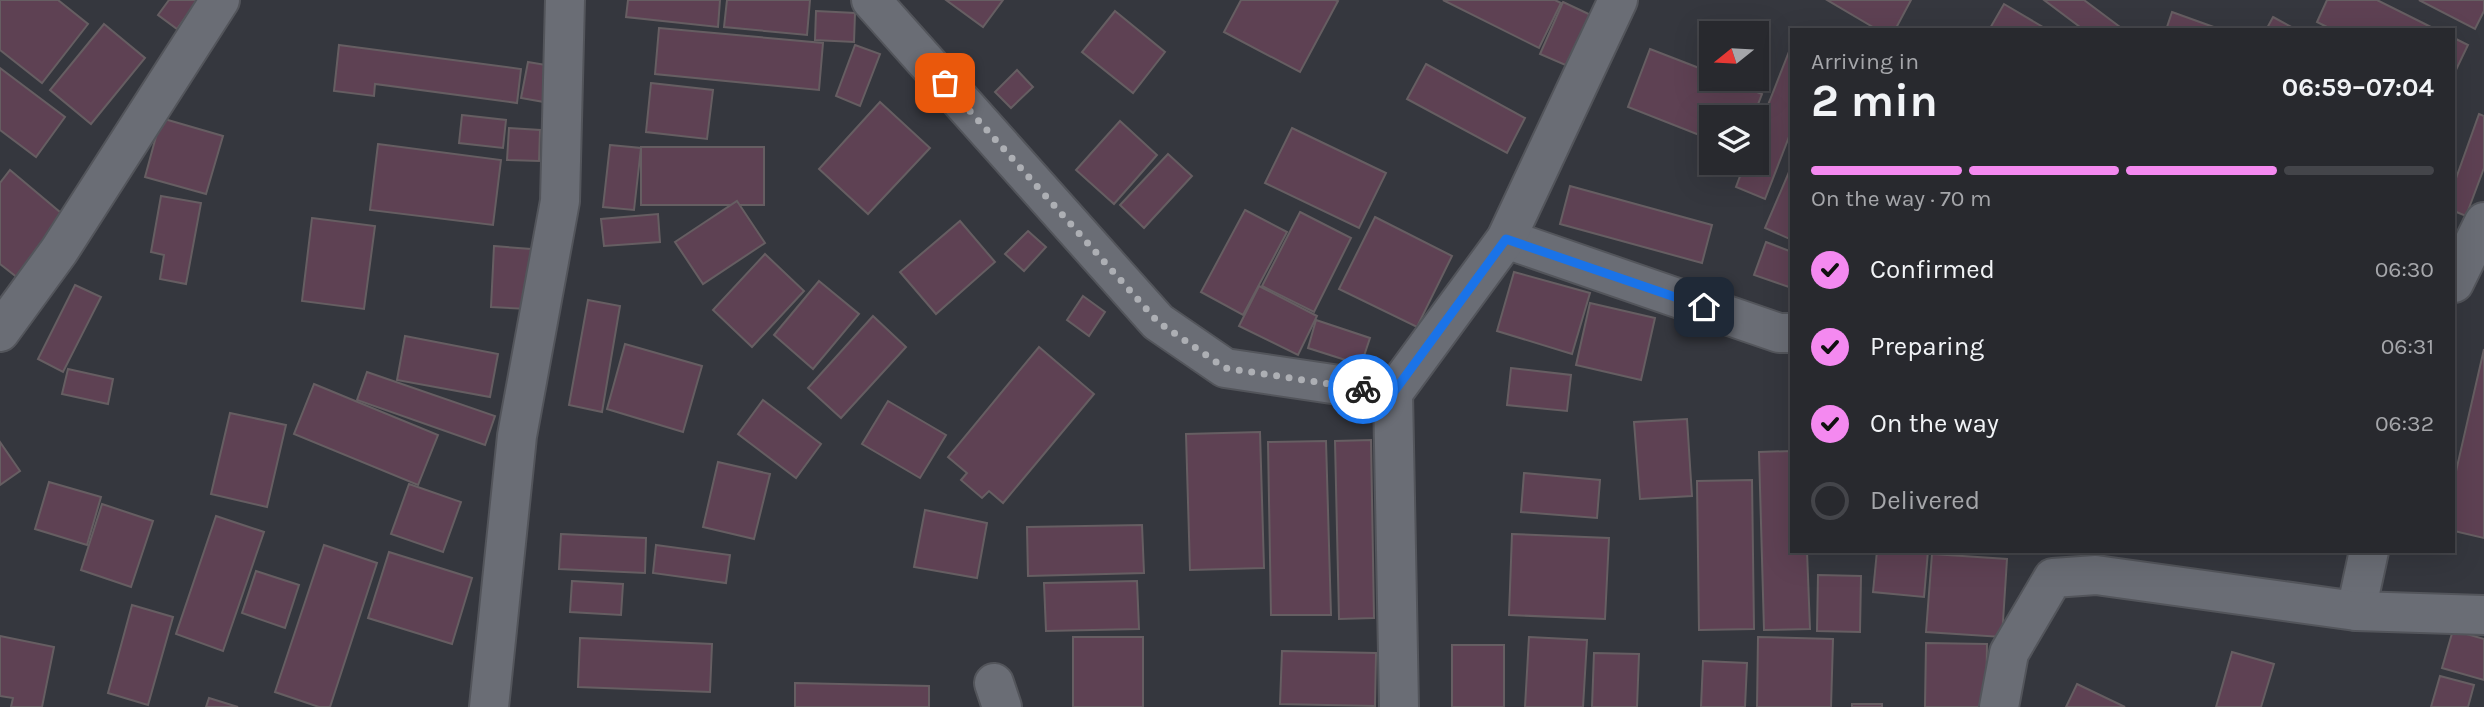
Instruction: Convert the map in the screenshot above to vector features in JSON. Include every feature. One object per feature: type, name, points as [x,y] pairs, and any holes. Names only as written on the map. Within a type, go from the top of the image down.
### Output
[{"type":"street","points":[[0,332],[59,251],[220,0]]},
{"type":"street","points":[[489,707],[517,436],[560,201],[565,0]]},
{"type":"street","points":[[871,0],[1158,322],[1225,368],[1393,393]]},
{"type":"street","points":[[1399,707],[1393,393],[1506,239],[1618,0]]},
{"type":"street","points":[[2455,281],[2484,222]]},
{"type":"street","points":[[1506,239],[1779,333],[1790,333]]},
{"type":"street","points":[[2356,611],[2369,553]]},
{"type":"street","points":[[2000,707],[2009,653],[2053,578],[2096,576],[2356,611],[2484,615]]},
{"type":"building","points":[[0,0],[58,0],[88,24],[42,83],[0,50]]},
{"type":"building","points":[[169,0],[198,0],[177,29],[158,15]]},
{"type":"building","points":[[628,0],[720,0],[718,27],[626,17]]},
{"type":"building","points":[[727,0],[810,0],[807,35],[724,27]]},
{"type":"building","points":[[946,0],[1003,0],[983,27]]},
{"type":"building","points":[[1241,0],[1338,1],[1300,72],[1224,32]]},
{"type":"building","points":[[1443,0],[1555,0],[1561,3],[1539,48]]},
{"type":"building","points":[[1827,0],[1911,0],[1896,28],[1875,28]]},
{"type":"building","points":[[2044,0],[2084,0],[2121,28],[2081,28]]},
{"type":"building","points":[[2327,0],[2377,0],[2433,28],[2329,28],[2317,22]]},
{"type":"building","points":[[2419,0],[2484,0],[2484,11],[2475,29]]},
{"type":"building","points":[[1563,2],[1593,16],[1570,67],[1540,54]]},
{"type":"building","points":[[2004,4],[2045,28],[1990,28]]},
{"type":"building","points":[[816,11],[855,13],[854,42],[815,40]]},
{"type":"building","points":[[1115,11],[1165,52],[1133,93],[1082,52]]},
{"type":"building","points":[[2172,12],[2216,28],[2167,28]]},
{"type":"building","points":[[2273,17],[2293,28],[2267,28]]},
{"type":"building","points":[[104,24],[145,58],[91,124],[50,90]]},
{"type":"building","points":[[659,28],[823,43],[819,90],[655,74]]},
{"type":"building","points":[[2455,38],[2468,45],[2455,72]]},
{"type":"building","points":[[339,45],[521,69],[517,103],[375,84],[374,96],[334,91]]},
{"type":"building","points":[[855,45],[880,54],[860,106],[836,96]]},
{"type":"building","points":[[1650,49],[1699,68],[1699,91],[1755,91],[1762,94],[1758,105],[1699,105],[1699,135],[1628,107]]},
{"type":"building","points":[[1790,49],[1790,134],[1765,199],[1736,187],[1740,175],[1769,175],[1768,105]]},
{"type":"building","points":[[528,62],[552,66],[544,102],[521,98]]},
{"type":"building","points":[[1426,64],[1525,118],[1507,153],[1407,99]]},
{"type":"building","points":[[0,68],[65,117],[36,157],[0,130]]},
{"type":"building","points":[[1017,70],[1033,87],[1011,108],[995,92]]},
{"type":"building","points":[[651,83],[713,90],[707,139],[646,132]]},
{"type":"building","points":[[880,102],[930,148],[868,214],[819,169]]},
{"type":"building","points":[[2479,114],[2484,116],[2484,168],[2466,216],[2455,211],[2455,181]]},
{"type":"building","points":[[462,115],[506,120],[503,148],[459,143]]},
{"type":"building","points":[[161,118],[223,136],[206,194],[145,177]]},
{"type":"building","points":[[1120,121],[1157,155],[1114,204],[1076,170]]},
{"type":"building","points":[[509,128],[540,130],[539,161],[507,160]]},
{"type":"building","points":[[1292,128],[1386,173],[1359,228],[1265,183]]},
{"type":"building","points":[[378,144],[501,160],[493,225],[370,210]]},
{"type":"building","points":[[610,145],[641,148],[634,210],[603,207]]},
{"type":"building","points":[[641,147],[764,147],[764,205],[641,205]]},
{"type":"building","points":[[1168,154],[1192,176],[1144,228],[1120,205]]},
{"type":"building","points":[[10,170],[67,218],[18,278],[0,264],[0,183]]},
{"type":"building","points":[[1790,170],[1790,239],[1765,228]]},
{"type":"building","points":[[1570,186],[1712,225],[1702,263],[1560,224]]},
{"type":"building","points":[[161,196],[201,203],[186,284],[160,279],[164,255],[151,252]]},
{"type":"building","points":[[737,201],[765,243],[703,284],[675,242]]},
{"type":"building","points":[[1245,210],[1287,232],[1243,315],[1201,292]]},
{"type":"building","points":[[1300,212],[1351,238],[1314,312],[1262,286]]},
{"type":"building","points":[[658,214],[660,242],[604,246],[601,219]]},
{"type":"building","points":[[1375,217],[1452,256],[1417,327],[1339,289]]},
{"type":"building","points":[[312,218],[375,226],[364,309],[302,301]]},
{"type":"building","points":[[960,221],[995,262],[936,314],[900,272]]},
{"type":"building","points":[[1028,231],[1046,247],[1024,271],[1005,254]]},
{"type":"building","points":[[1766,242],[1790,251],[1790,287],[1754,275]]},
{"type":"building","points":[[494,246],[531,249],[528,309],[491,307]]},
{"type":"building","points":[[765,254],[804,291],[752,347],[713,310]]},
{"type":"building","points":[[1514,272],[1590,293],[1572,354],[1497,331]]},
{"type":"building","points":[[819,281],[859,314],[813,369],[774,335]]},
{"type":"building","points":[[75,285],[101,297],[63,372],[38,359]]},
{"type":"building","points":[[1259,286],[1317,316],[1298,355],[1239,326]]},
{"type":"building","points":[[1083,296],[1105,312],[1089,336],[1067,320]]},
{"type":"building","points":[[588,300],[620,306],[602,412],[569,405]]},
{"type":"building","points":[[1590,303],[1655,318],[1641,380],[1576,365]]},
{"type":"building","points":[[873,316],[906,347],[841,418],[808,388]]},
{"type":"building","points":[[1316,320],[1370,338],[1361,365],[1308,348]]},
{"type":"building","points":[[405,336],[498,354],[490,397],[397,380]]},
{"type":"building","points":[[625,344],[702,366],[683,432],[607,409]]},
{"type":"building","points":[[1039,347],[1094,394],[1003,503],[989,491],[982,498],[961,480],[967,473],[948,457]]},
{"type":"building","points":[[2484,349],[2484,538],[2455,531],[2455,476]]},
{"type":"building","points":[[1511,368],[1571,375],[1567,411],[1507,405]]},
{"type":"building","points":[[68,369],[113,379],[108,404],[62,394]]},
{"type":"building","points":[[367,372],[495,416],[485,445],[357,400]]},
{"type":"building","points":[[314,384],[438,435],[418,485],[294,434]]},
{"type":"building","points":[[763,400],[821,444],[796,478],[738,434]]},
{"type":"building","points":[[888,401],[946,435],[920,478],[862,444]]},
{"type":"building","points":[[230,413],[286,425],[267,507],[211,494]]},
{"type":"building","points":[[1687,419],[1692,496],[1640,499],[1634,422]]},
{"type":"building","points":[[1260,432],[1264,568],[1190,570],[1186,434]]},
{"type":"building","points":[[1371,440],[1374,618],[1339,619],[1335,441]]},
{"type":"building","points":[[1326,441],[1331,615],[1271,615],[1268,442]]},
{"type":"building","points":[[0,442],[20,471],[0,485]]},
{"type":"building","points":[[1790,451],[1790,553],[1807,553],[1810,629],[1764,630],[1759,452]]},
{"type":"building","points":[[718,462],[770,474],[754,539],[703,527]]},
{"type":"building","points":[[1524,473],[1600,480],[1597,518],[1521,512]]},
{"type":"building","points":[[1752,480],[1754,629],[1699,630],[1697,481]]},
{"type":"building","points":[[49,482],[101,497],[87,545],[35,529]]},
{"type":"building","points":[[409,484],[461,502],[443,552],[391,534]]},
{"type":"building","points":[[102,504],[153,521],[131,587],[81,570]]},
{"type":"building","points":[[925,510],[987,523],[977,578],[914,567]]},
{"type":"building","points":[[216,516],[264,532],[223,651],[176,634]]},
{"type":"building","points":[[1142,525],[1144,573],[1028,576],[1027,527]]},
{"type":"building","points":[[561,534],[646,538],[645,573],[559,569]]},
{"type":"building","points":[[1512,534],[1609,538],[1605,619],[1509,615]]},
{"type":"building","points":[[324,545],[377,563],[330,707],[319,707],[275,692]]},
{"type":"building","points":[[656,545],[730,555],[726,583],[653,573]]},
{"type":"building","points":[[389,552],[472,578],[452,644],[368,618]]},
{"type":"building","points":[[1877,553],[1928,553],[1924,597],[1873,592]]},
{"type":"building","points":[[1932,554],[2007,559],[2002,637],[1926,632]]},
{"type":"building","points":[[256,571],[299,585],[285,628],[242,613]]},
{"type":"building","points":[[1818,575],[1861,576],[1860,632],[1817,631]]},
{"type":"building","points":[[572,581],[623,584],[621,615],[570,612]]},
{"type":"building","points":[[1137,581],[1139,629],[1046,631],[1044,583]]},
{"type":"building","points":[[132,605],[173,617],[148,705],[108,693]]},
{"type":"building","points":[[2453,630],[2484,639],[2484,680],[2442,668]]},
{"type":"building","points":[[0,636],[54,647],[42,707],[11,707],[13,698],[0,696]]},
{"type":"building","points":[[1073,637],[1143,637],[1143,707],[1073,707]]},
{"type":"building","points":[[1529,637],[1587,640],[1583,707],[1525,707]]},
{"type":"building","points":[[1758,637],[1833,639],[1831,707],[1757,707]]},
{"type":"building","points":[[580,638],[712,644],[710,692],[578,687]]},
{"type":"building","points":[[1926,643],[1987,644],[1986,707],[1925,707]]},
{"type":"building","points":[[1452,645],[1504,645],[1504,707],[1452,707]]},
{"type":"building","points":[[1282,651],[1376,653],[1375,706],[1280,704]]},
{"type":"building","points":[[2232,652],[2274,664],[2261,707],[2216,707]]},
{"type":"building","points":[[1594,653],[1639,654],[1637,707],[1592,707]]},
{"type":"building","points":[[1703,661],[1747,663],[1745,707],[1701,707]]},
{"type":"building","points":[[2440,676],[2474,685],[2468,707],[2431,707]]},
{"type":"building","points":[[795,683],[929,686],[929,707],[795,707]]},
{"type":"building","points":[[2077,684],[2125,707],[2066,707]]},
{"type":"building","points":[[209,698],[238,707],[206,707]]},
{"type":"building","points":[[1852,704],[1882,704],[1882,707],[1852,707]]},
{"type":"way so far","points":[[945,83],[1158,322],[1225,368],[1363,389]]},
{"type":"route","points":[[1363,389],[1393,393],[1506,239],[1704,307]]}]
